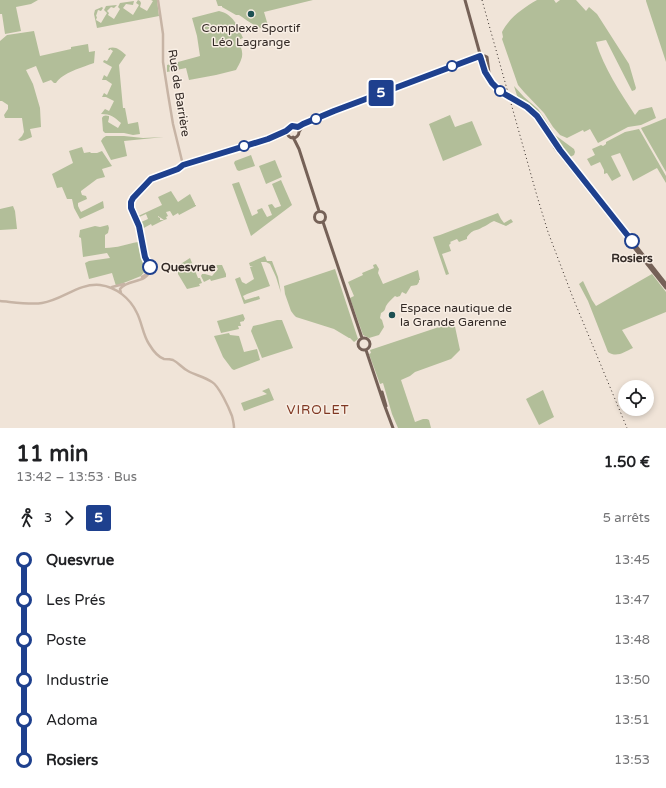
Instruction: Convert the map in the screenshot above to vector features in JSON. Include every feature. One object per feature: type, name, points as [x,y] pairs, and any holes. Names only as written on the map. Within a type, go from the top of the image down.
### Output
[{"type":"main road","points":[[466,0],[485,72],[492,83],[501,92],[533,112],[560,150],[666,284]]},
{"type":"main road","points":[[298,149],[296,138],[303,126],[394,88],[409,84],[430,74],[480,56],[487,56],[492,83]]},
{"type":"main road","points":[[347,107],[326,114],[298,127],[289,127],[288,134],[294,139],[319,211],[322,211],[326,215],[323,222],[362,338],[359,346],[366,350],[393,428]]},
{"type":"main road","points":[[544,126],[555,148],[666,288]]},
{"type":"main road","points":[[297,127],[298,134]]},
{"type":"main road","points":[[293,137],[298,134]]},
{"type":"main road","points":[[319,211],[316,213],[314,218],[317,221],[323,222]]},
{"type":"main road","points":[[362,338],[366,338],[370,342],[370,347],[366,350]]},
{"type":"street","name":"Rue de Barrière","points":[[158,0],[162,24],[163,57],[168,93],[173,124],[183,165]]},
{"type":"street","points":[[268,139],[288,130]]},
{"type":"street","points":[[121,293],[120,289],[123,286],[145,278],[148,276],[151,269],[143,252],[139,226],[132,212],[131,202],[151,179],[178,169],[183,165],[288,134]]},
{"type":"street","points":[[110,288],[146,275],[149,265]]},
{"type":"street","points":[[0,301],[43,303],[91,285],[101,285],[116,290],[130,302],[137,312],[148,344],[157,354],[163,358],[174,361],[188,371],[216,385],[232,416],[234,428]]},
{"type":"street","points":[[116,290],[119,286]]},
{"type":"green space","points":[[0,0],[38,0],[31,4],[16,7],[21,31],[5,34],[2,14],[0,14]]},
{"type":"green space","points":[[138,0],[141,3],[140,7],[147,11],[153,1],[151,0],[157,0],[159,16],[97,28],[94,14],[95,10],[102,7],[103,8],[101,11],[98,10],[96,16],[96,20],[101,23],[107,13],[104,10],[106,6],[117,5],[114,8],[111,7],[107,11],[109,13],[108,15],[114,19],[120,9],[118,7],[120,3],[134,1],[133,5],[126,4],[123,8],[133,15],[139,5],[136,3]]},
{"type":"green space","name":"Complexe Sportif Léo Lagrange","points":[[216,0],[313,0],[264,12],[269,29],[265,29],[249,22],[222,6],[218,6]]},
{"type":"green space","points":[[537,0],[554,0],[556,3],[560,0],[576,0],[586,11],[589,7],[597,14],[629,64],[636,88],[632,91],[606,40],[596,42],[603,61],[613,80],[635,115],[639,110],[652,107],[656,118],[641,125],[628,127],[598,143],[590,129],[584,132],[583,130],[567,138],[560,135],[544,113],[518,85],[502,39],[502,32],[508,22]]},
{"type":"green space","points":[[666,0],[666,62],[646,1]]},
{"type":"green space","points":[[219,11],[231,18],[237,25],[243,38],[238,40],[242,50],[242,55],[241,61],[236,70],[189,80],[186,68],[167,72],[167,65],[200,56],[192,18]]},
{"type":"green space","points":[[34,31],[40,56],[71,49],[71,47],[88,44],[89,52],[95,51],[94,63],[68,73],[56,83],[51,80],[43,83],[36,66],[26,70],[33,84],[40,108],[41,127],[30,129],[32,137],[21,141],[18,140],[24,132],[22,118],[5,118],[4,115],[8,109],[8,105],[0,101],[0,41],[7,35]]},
{"type":"green space","points":[[109,48],[116,48],[126,55],[119,65],[123,108],[125,108],[128,124],[138,122],[140,134],[105,133],[103,131],[102,118],[106,115],[109,116],[108,122],[118,128],[121,123],[112,116],[101,114],[105,109],[109,111],[114,101],[106,97],[102,97],[104,93],[107,95],[112,84],[106,80],[102,80],[104,75],[107,77],[112,67],[103,62],[104,60],[107,61],[113,51],[110,49],[108,50]]},
{"type":"green space","points":[[514,86],[538,109],[555,135],[574,149],[574,155],[570,157],[566,155],[556,142],[543,119],[530,107],[518,99]]},
{"type":"green space","points":[[450,115],[455,127],[472,121],[482,145],[443,161],[429,124]]},
{"type":"green space","points":[[666,118],[666,172],[641,128]]},
{"type":"green space","points":[[639,129],[666,176],[666,183],[657,168],[633,181],[620,153],[611,156],[621,176],[612,181],[607,173],[604,174],[604,170],[600,162],[591,166],[587,159],[595,155],[592,149],[601,145],[603,146],[606,142],[625,132]]},
{"type":"green space","points":[[106,136],[143,138],[164,137],[124,141],[127,156],[111,160],[101,141]]},
{"type":"green space","points":[[82,147],[84,153],[97,153],[102,151],[112,166],[102,169],[105,177],[97,179],[81,191],[82,195],[86,196],[87,199],[78,203],[81,212],[103,201],[104,208],[80,219],[74,208],[72,199],[67,199],[62,187],[57,188],[52,174],[73,163],[69,151]]},
{"type":"green space","points":[[251,155],[255,166],[239,171],[237,170],[234,163],[235,161]]},
{"type":"green space","points":[[275,160],[282,177],[266,184],[259,166]]},
{"type":"green space","points":[[281,180],[292,205],[251,236],[232,184],[239,182],[252,216],[258,213],[257,210],[262,208],[267,217],[272,215],[268,205],[272,204],[275,208],[281,206],[272,184]]},
{"type":"green space","points":[[171,191],[178,202],[190,194],[196,206],[179,215],[178,213],[173,216],[170,211],[166,212],[168,216],[166,217],[167,219],[152,226],[151,224],[142,229],[139,223],[148,219],[146,214],[137,218],[136,217],[162,205],[158,197]]},
{"type":"green space","points":[[13,206],[17,229],[0,230],[0,209]]},
{"type":"green space","points":[[498,213],[504,223],[511,219],[513,222],[506,226],[494,221],[473,231],[469,234],[467,239],[459,242],[457,239],[450,242],[451,243],[449,245],[451,251],[442,254],[449,274],[446,275],[433,237]]},
{"type":"green space","points":[[108,225],[108,233],[105,235],[105,248],[118,247],[138,242],[145,266],[145,271],[141,276],[116,286],[112,273],[89,279],[85,263],[110,258],[107,253],[83,257],[81,238],[79,237],[80,230],[95,226],[100,227]]},
{"type":"green space","points":[[265,256],[267,261],[272,261],[278,277],[281,293],[270,264],[261,262],[270,286],[243,296],[245,300],[259,296],[260,299],[244,304],[235,279],[240,277],[242,282],[246,284],[254,279],[250,267],[253,266],[250,266],[249,263]]},
{"type":"green space","points":[[190,258],[198,278],[200,278],[202,283],[199,284],[200,286],[187,289],[178,272],[180,269],[179,265]]},
{"type":"green space","points":[[376,264],[383,284],[418,270],[420,280],[417,285],[411,286],[406,294],[402,292],[400,296],[395,296],[389,302],[384,311],[381,313],[380,318],[384,327],[379,335],[369,338],[363,335],[350,298],[354,296],[348,282],[363,275],[362,273],[374,268],[373,265]]},
{"type":"green space","points":[[222,265],[226,277],[211,281],[210,279],[204,282],[201,276],[202,274],[212,276],[218,269],[216,266]]},
{"type":"green space","points":[[335,269],[358,339],[354,342],[334,329],[296,317],[291,311],[285,294],[284,286]]},
{"type":"green space","points":[[652,274],[666,292],[666,312],[622,330],[633,348],[624,353],[611,354],[608,352],[588,301],[579,284],[583,281],[596,306]]},
{"type":"green space","points":[[243,314],[245,319],[244,321],[240,322],[241,326],[238,326],[239,329],[221,333],[217,321]]},
{"type":"green space","points":[[282,320],[293,348],[262,358],[251,331],[253,326]]},
{"type":"green space","points":[[454,322],[460,350],[451,359],[415,372],[401,380],[415,422],[427,419],[429,420],[431,428],[398,428],[392,414],[383,383],[380,384],[369,354],[371,353],[370,350]]},
{"type":"green space","points":[[229,333],[230,335],[239,336],[244,352],[257,349],[260,360],[234,370],[232,369],[223,357],[214,336]]},
{"type":"green space","points":[[269,388],[274,400],[244,411],[241,403],[267,394],[262,391]]},
{"type":"green space","points":[[543,390],[554,417],[539,425],[526,399]]},
{"type":"railway","points":[[482,0],[548,232],[573,298],[627,428]]},
{"type":"bus line","name":"5","points":[[150,267],[143,252],[139,226],[132,212],[131,202],[151,179],[178,169],[183,165],[268,139],[288,130],[289,127],[298,127],[334,111],[480,56],[485,72],[492,83],[501,92],[527,107],[537,116],[556,145],[632,241]]},
{"type":"place","name":"Complexe Sportif Léo Lagrange","points":[[251,14]]},
{"type":"place","name":"Rosiers","points":[[632,241]]},
{"type":"place","name":"Quesvrue","points":[[150,267]]},
{"type":"place","name":"Espace nautique de la Grande Garenne","points":[[392,315]]},
{"type":"district","name":"VIROLET","points":[[318,410]]}]
